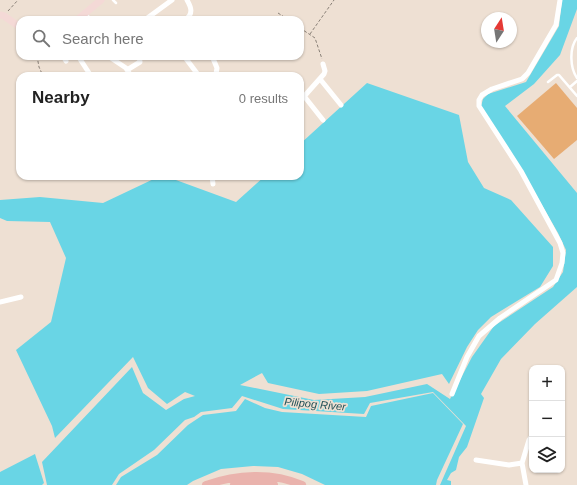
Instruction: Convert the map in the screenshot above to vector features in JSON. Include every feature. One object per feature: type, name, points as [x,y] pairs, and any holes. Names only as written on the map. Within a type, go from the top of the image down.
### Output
[{"type":"main road","points":[[206,485],[235,477],[255,476],[286,479],[302,485]]},
{"type":"main road","points":[[234,485],[255,483],[274,485]]},
{"type":"street","points":[[82,16],[101,0]]},
{"type":"street","points":[[151,16],[172,0]]},
{"type":"street","points":[[187,0],[191,7],[189,16]]},
{"type":"street","points":[[452,394],[467,357],[479,336],[500,318],[556,280],[562,263],[564,253],[560,243],[521,171],[479,106],[482,94],[522,79],[528,73],[556,24],[560,0]]},
{"type":"street","points":[[2,15],[16,22]]},
{"type":"street","points":[[80,60],[88,72]]},
{"type":"street","points":[[113,60],[127,70],[140,62],[140,60]]},
{"type":"street","points":[[187,60],[196,72]]},
{"type":"street","points":[[214,60],[217,68],[216,72]]},
{"type":"street","points":[[323,64],[325,71],[324,74],[304,96],[323,120]]},
{"type":"street","points":[[320,79],[341,105]]},
{"type":"street","points":[[213,180],[214,184]]},
{"type":"street","points":[[0,302],[21,297]]},
{"type":"street","points":[[526,485],[522,463],[531,437]]},
{"type":"street","points":[[476,460],[509,465],[522,463]]},
{"type":"lane","points":[[113,0],[116,3]]},
{"type":"lane","points":[[570,86],[577,79],[571,59],[575,40],[577,38]]},
{"type":"lane","points":[[548,82],[557,75],[570,86],[577,96]]},
{"type":"path","points":[[2,15],[18,0]]},
{"type":"path","points":[[310,35],[334,0]]},
{"type":"path","points":[[278,12],[284,16]]},
{"type":"path","points":[[304,31],[315,38],[323,64]]},
{"type":"path","points":[[38,60],[41,72]]},
{"type":"water","name":"Pilipog River","points":[[562,0],[577,0],[577,9],[560,55],[534,84],[505,106],[577,193],[577,287],[535,324],[501,359],[481,394],[484,398],[467,447],[459,457],[456,470],[451,473],[447,480],[451,481],[451,485],[440,485],[466,426],[433,392],[370,403],[364,414],[283,409],[242,396],[232,408],[201,412],[194,417],[185,420],[154,450],[119,474],[112,485],[47,485],[42,462],[132,367],[143,393],[166,410],[184,399],[195,396],[185,392],[167,404],[148,388],[133,357],[55,438],[52,426],[16,350],[51,322],[66,258],[50,222],[7,221],[0,218],[0,200],[40,197],[103,203],[152,180],[176,180],[236,202],[261,180],[304,180],[304,140],[367,83],[459,115],[468,162],[484,188],[511,200],[553,247],[553,266],[540,287],[491,317],[478,330],[467,347],[449,384],[442,374],[367,391],[319,394],[268,383],[262,373],[240,385],[314,400],[365,397],[427,384],[450,399],[472,357],[494,326],[553,287],[563,272],[566,250],[558,233],[527,179],[481,106],[483,99],[488,94],[526,82],[559,26]]},
{"type":"water","points":[[433,393],[463,424],[436,485],[325,485],[302,474],[278,467],[253,466],[221,469],[187,485],[116,485],[121,477],[157,455],[188,425],[203,415],[236,411],[245,399],[265,408],[282,412],[366,417],[371,406]]},
{"type":"water","points":[[35,454],[44,483],[42,485],[0,485],[0,472]]},
{"type":"building","points":[[556,83],[577,108],[577,140],[554,159],[517,116]]}]
